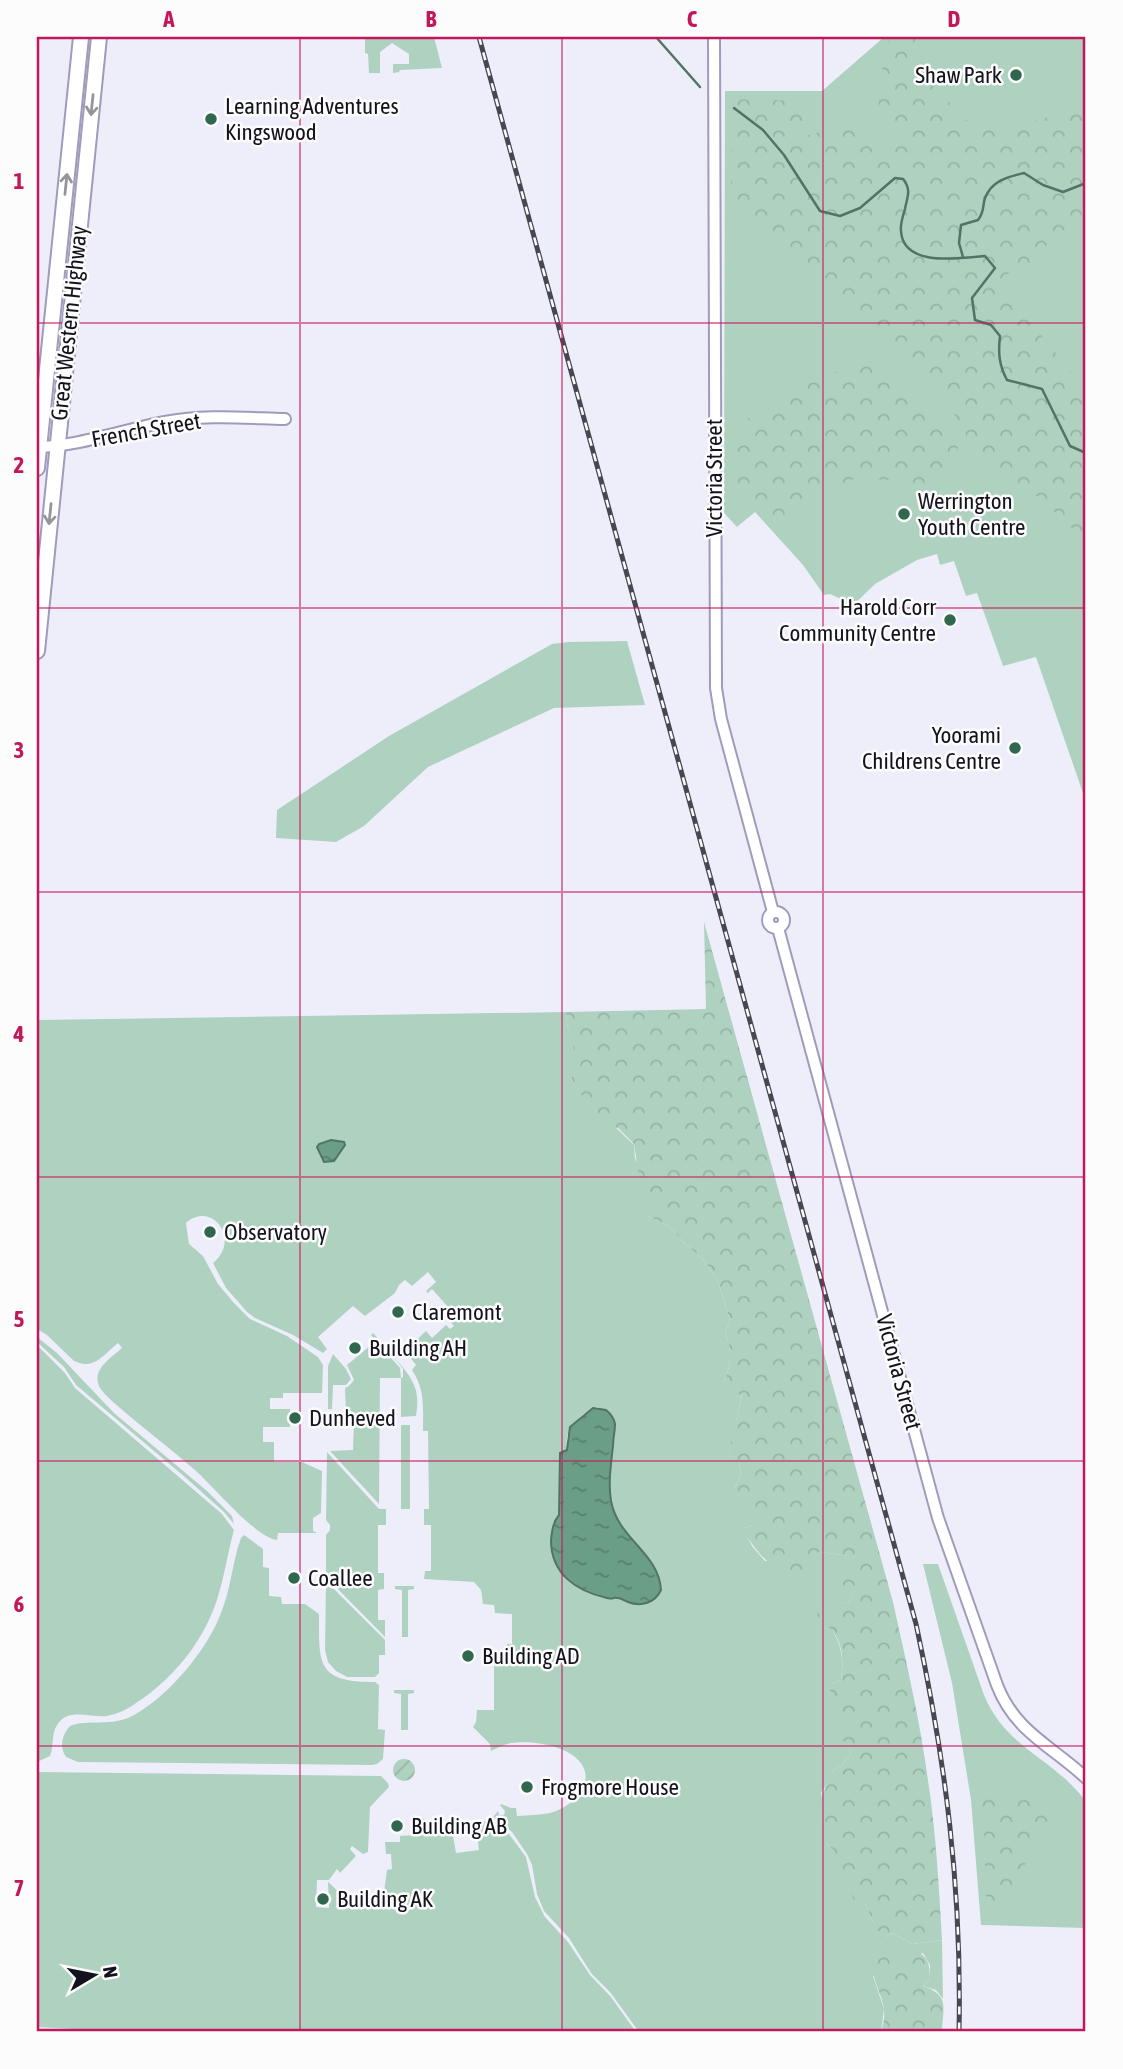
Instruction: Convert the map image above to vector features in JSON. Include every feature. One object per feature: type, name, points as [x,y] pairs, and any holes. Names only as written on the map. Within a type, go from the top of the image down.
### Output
[{"type":"highway","name":"Great Western Highway","points":[[37,651],[46,447],[81,37]]},
{"type":"highway","name":"Great Western Highway","points":[[37,468],[46,447],[99,37]]},
{"type":"street","name":"Victoria Street","points":[[714,37],[716,688],[721,719],[773,912],[784,917],[783,925],[778,928],[938,1518],[997,1685],[1010,1712],[1020,1724],[1086,1777]]},
{"type":"street","name":"French Street","points":[[46,447],[167,421],[196,418],[285,419]]},
{"type":"green space","points":[[365,37],[434,37],[442,68],[400,70],[393,73],[393,64],[409,64],[409,54],[392,43],[380,52],[380,73],[369,73]]},
{"type":"green space","points":[[884,37],[1086,37],[1084,796],[1036,657],[1003,666],[977,593],[966,596],[954,561],[940,565],[937,554],[917,560],[875,584],[843,615],[839,598],[830,594],[824,595],[803,565],[755,512],[737,527],[724,513],[725,91],[822,91]]},
{"type":"green space","points":[[893,37],[919,37],[922,59],[940,92],[965,120],[1013,127],[1062,113],[1086,97],[1086,199],[1081,203],[1082,218],[1054,237],[1030,264],[1003,276],[1006,291],[1086,391],[1086,542],[1038,496],[1015,498],[984,466],[954,414],[925,378],[803,276],[731,204],[732,99],[808,101],[805,136],[848,124],[884,158],[907,130],[878,110],[885,45]]},
{"type":"green space","points":[[865,361],[893,375],[928,411],[945,417],[958,439],[957,470],[934,492],[908,491],[897,480],[854,479],[818,493],[780,532],[732,486],[733,427],[818,379]]},
{"type":"green space","points":[[627,641],[645,705],[554,708],[428,767],[364,826],[336,842],[276,838],[277,810],[389,736],[552,644]]},
{"type":"green space","points":[[704,922],[893,1602],[917,1713],[928,1780],[942,1940],[912,1944],[892,1933],[884,1939],[865,1903],[854,1900],[848,1888],[848,1875],[835,1866],[834,1851],[822,1835],[824,1815],[819,1808],[821,1797],[833,1770],[841,1766],[851,1754],[848,1743],[839,1739],[842,1715],[828,1705],[831,1684],[841,1680],[841,1651],[831,1629],[816,1616],[822,1608],[832,1607],[837,1601],[848,1603],[855,1593],[843,1596],[838,1588],[844,1570],[857,1557],[819,1552],[803,1569],[784,1571],[766,1560],[746,1536],[742,1528],[753,1526],[758,1518],[747,1516],[737,1504],[735,1488],[741,1474],[739,1462],[729,1456],[742,1395],[733,1392],[724,1381],[730,1363],[725,1333],[730,1321],[718,1282],[703,1259],[669,1226],[647,1216],[646,1201],[651,1195],[640,1184],[634,1144],[618,1128],[605,1125],[571,1081],[575,1054],[566,1012],[706,1009]]},
{"type":"green space","points":[[566,1012],[576,1054],[571,1081],[634,1145],[635,1158],[651,1195],[647,1216],[669,1226],[703,1259],[718,1282],[730,1321],[725,1333],[730,1363],[724,1381],[742,1394],[729,1456],[739,1461],[741,1474],[735,1488],[759,1518],[753,1526],[743,1528],[752,1546],[765,1561],[811,1559],[819,1552],[859,1557],[856,1592],[848,1603],[837,1602],[828,1625],[841,1651],[841,1680],[831,1684],[842,1714],[851,1754],[841,1766],[833,1770],[831,1779],[821,1793],[827,1844],[848,1875],[848,1888],[865,1903],[873,1922],[885,1938],[892,1933],[912,1944],[942,1940],[943,1999],[936,1990],[923,1986],[930,1979],[930,1965],[923,1953],[873,1976],[884,2009],[881,2032],[639,2032],[610,1992],[591,1973],[569,1938],[544,1911],[527,1854],[512,1832],[493,1817],[498,1811],[499,1815],[504,1815],[501,1804],[516,1808],[517,1816],[546,1814],[559,1810],[575,1798],[585,1783],[582,1765],[569,1753],[545,1744],[527,1742],[509,1744],[491,1751],[490,1744],[473,1727],[477,1710],[494,1710],[494,1661],[502,1661],[502,1655],[506,1655],[507,1644],[512,1644],[512,1614],[495,1613],[494,1605],[483,1604],[481,1590],[474,1582],[424,1579],[425,1571],[431,1571],[431,1525],[424,1525],[424,1509],[429,1509],[428,1431],[423,1431],[421,1392],[412,1370],[416,1365],[406,1352],[426,1331],[432,1338],[446,1325],[450,1329],[454,1326],[442,1313],[448,1307],[432,1289],[428,1293],[426,1291],[436,1282],[428,1272],[412,1286],[405,1280],[395,1293],[365,1316],[353,1306],[318,1337],[327,1349],[323,1353],[247,1312],[226,1288],[213,1263],[225,1243],[220,1225],[205,1216],[196,1217],[186,1223],[189,1244],[203,1256],[218,1284],[234,1303],[250,1319],[287,1336],[318,1357],[323,1365],[322,1393],[283,1393],[283,1398],[270,1398],[270,1409],[290,1409],[290,1427],[263,1427],[263,1442],[274,1442],[274,1462],[302,1462],[322,1471],[321,1513],[313,1518],[313,1531],[317,1533],[278,1533],[277,1540],[268,1537],[102,1390],[98,1374],[104,1364],[122,1348],[118,1343],[93,1363],[81,1364],[37,1329],[37,1020]],"holes":[[[597,1407],[607,1411],[614,1424],[610,1486],[615,1514],[620,1526],[648,1557],[659,1575],[659,1594],[649,1602],[628,1602],[587,1592],[570,1581],[557,1567],[555,1520],[559,1515],[560,1453],[567,1451],[567,1436],[576,1421]]]},
{"type":"green space","points":[[373,1333],[393,1355],[391,1358],[400,1368],[401,1378],[380,1378],[379,1504],[330,1451],[353,1450],[354,1418],[357,1418],[357,1414],[346,1413],[345,1388],[354,1380],[347,1365],[376,1341],[371,1335]]},
{"type":"green space","points":[[37,1337],[57,1353],[114,1413],[207,1491],[232,1516],[234,1524],[186,1478],[76,1385],[64,1367],[37,1342]]},
{"type":"green space","points":[[37,1345],[65,1373],[75,1388],[222,1514],[234,1530],[214,1609],[188,1655],[164,1681],[123,1711],[107,1716],[67,1716],[54,1732],[50,1756],[37,1762]]},
{"type":"green space","points":[[333,1354],[351,1379],[346,1385],[333,1385],[332,1409],[328,1409],[328,1366]]},
{"type":"green space","points":[[394,1357],[406,1371],[414,1384],[417,1398],[416,1416],[401,1417],[403,1369]]},
{"type":"green space","points":[[401,1425],[410,1425],[410,1509],[401,1509]]},
{"type":"green space","points":[[327,1452],[379,1509],[386,1509],[386,1525],[378,1525],[378,1573],[384,1573],[384,1589],[378,1590],[378,1620],[385,1620],[385,1637],[326,1577],[326,1535],[330,1530],[326,1520]]},
{"type":"green space","points":[[244,1535],[263,1549],[263,1567],[269,1568],[269,1596],[281,1597],[282,1604],[305,1604],[319,1614],[321,1658],[325,1667],[342,1679],[375,1682],[379,1685],[378,1729],[385,1730],[383,1759],[372,1765],[78,1762],[66,1757],[62,1741],[70,1726],[128,1718],[171,1687],[184,1672],[216,1625],[227,1595],[238,1547]]},
{"type":"green space","points":[[923,1564],[938,1564],[984,1695],[993,1713],[1018,1741],[1074,1787],[1086,1802],[1086,1928],[981,1925],[971,1800],[952,1683]]},
{"type":"green space","points":[[326,1581],[385,1640],[385,1655],[379,1655],[379,1673],[375,1677],[347,1677],[336,1671],[328,1662],[325,1650]]},
{"type":"green space","points":[[395,1586],[414,1586],[414,1589],[408,1590],[408,1637],[402,1637],[402,1590],[395,1589]]},
{"type":"green space","points":[[394,1690],[414,1690],[414,1693],[408,1694],[408,1730],[401,1730],[401,1694],[394,1693]]},
{"type":"green space","points":[[404,1759],[412,1762],[415,1770],[412,1778],[404,1781],[396,1778],[393,1770],[396,1762]]},
{"type":"green space","points":[[37,1772],[381,1776],[389,1787],[370,1807],[368,1852],[363,1854],[352,1846],[350,1849],[356,1856],[340,1873],[337,1869],[329,1880],[317,1880],[316,1907],[329,1908],[328,1882],[348,1900],[383,1899],[387,1870],[392,1869],[391,1854],[386,1854],[385,1842],[400,1842],[400,1836],[416,1835],[415,1816],[452,1830],[456,1853],[479,1850],[476,1825],[490,1819],[509,1834],[526,1857],[535,1897],[545,1917],[568,1942],[590,1975],[611,1997],[636,2032],[127,2032],[37,2027]]},
{"type":"green space","points":[[981,1785],[990,1785],[999,1793],[1024,1790],[1035,1793],[1050,1814],[1048,1832],[1021,1875],[1014,1877],[1011,1894],[1004,1902],[993,1901],[986,1896],[984,1830],[974,1804]]},
{"type":"green space","points":[[905,1947],[922,1954],[927,1961],[930,1979],[923,1986],[938,1993],[941,1998],[944,2009],[942,2032],[881,2032],[884,2010],[873,1972],[874,1965],[883,1953]]},
{"type":"water","points":[[331,1140],[344,1142],[345,1145],[334,1161],[324,1162],[317,1147]]},
{"type":"water","points":[[593,1408],[606,1410],[615,1424],[610,1487],[615,1514],[659,1577],[661,1590],[647,1603],[611,1599],[585,1591],[567,1579],[555,1562],[552,1552],[552,1530],[559,1515],[560,1453],[567,1450],[570,1427]]},
{"type":"waterway","points":[[656,37],[700,87]]},
{"type":"waterway","points":[[734,108],[763,130],[784,155],[820,211],[840,216],[860,208],[895,178],[903,179],[908,194],[901,231],[904,243],[912,251],[922,256],[948,259],[985,256],[995,268],[972,298],[975,320],[991,325],[1000,336],[1000,359],[1007,380],[1042,389],[1070,446],[1086,453]]},
{"type":"waterway","points":[[963,257],[959,243],[961,225],[978,220],[988,192],[1001,180],[1024,173],[1043,185],[1063,192],[1086,183]]},
{"type":"railway","points":[[479,37],[916,1624],[936,1726],[950,1826],[958,1928],[959,2032]]},
{"type":"place","name":"Shaw Park","points":[[1016,75]]},
{"type":"place","name":"Learning Adventures Kingswood","points":[[211,119]]},
{"type":"place","name":"Werrington Youth Centre","points":[[904,514]]},
{"type":"place","name":"Harold Corr Community Centre","points":[[950,620]]},
{"type":"place","name":"Yoorami Childrens Centre","points":[[1015,748]]},
{"type":"place","name":"Observatory","points":[[210,1232]]},
{"type":"place","name":"Claremont","points":[[398,1312]]},
{"type":"place","name":"Building AH","points":[[355,1348]]},
{"type":"place","name":"Dunheved","points":[[295,1418]]},
{"type":"place","name":"Coallee","points":[[294,1578]]},
{"type":"place","name":"Building AD","points":[[468,1656]]},
{"type":"place","name":"Frogmore House","points":[[527,1787]]},
{"type":"place","name":"Building AB","points":[[397,1826]]},
{"type":"place","name":"Building AK","points":[[323,1899]]}]
